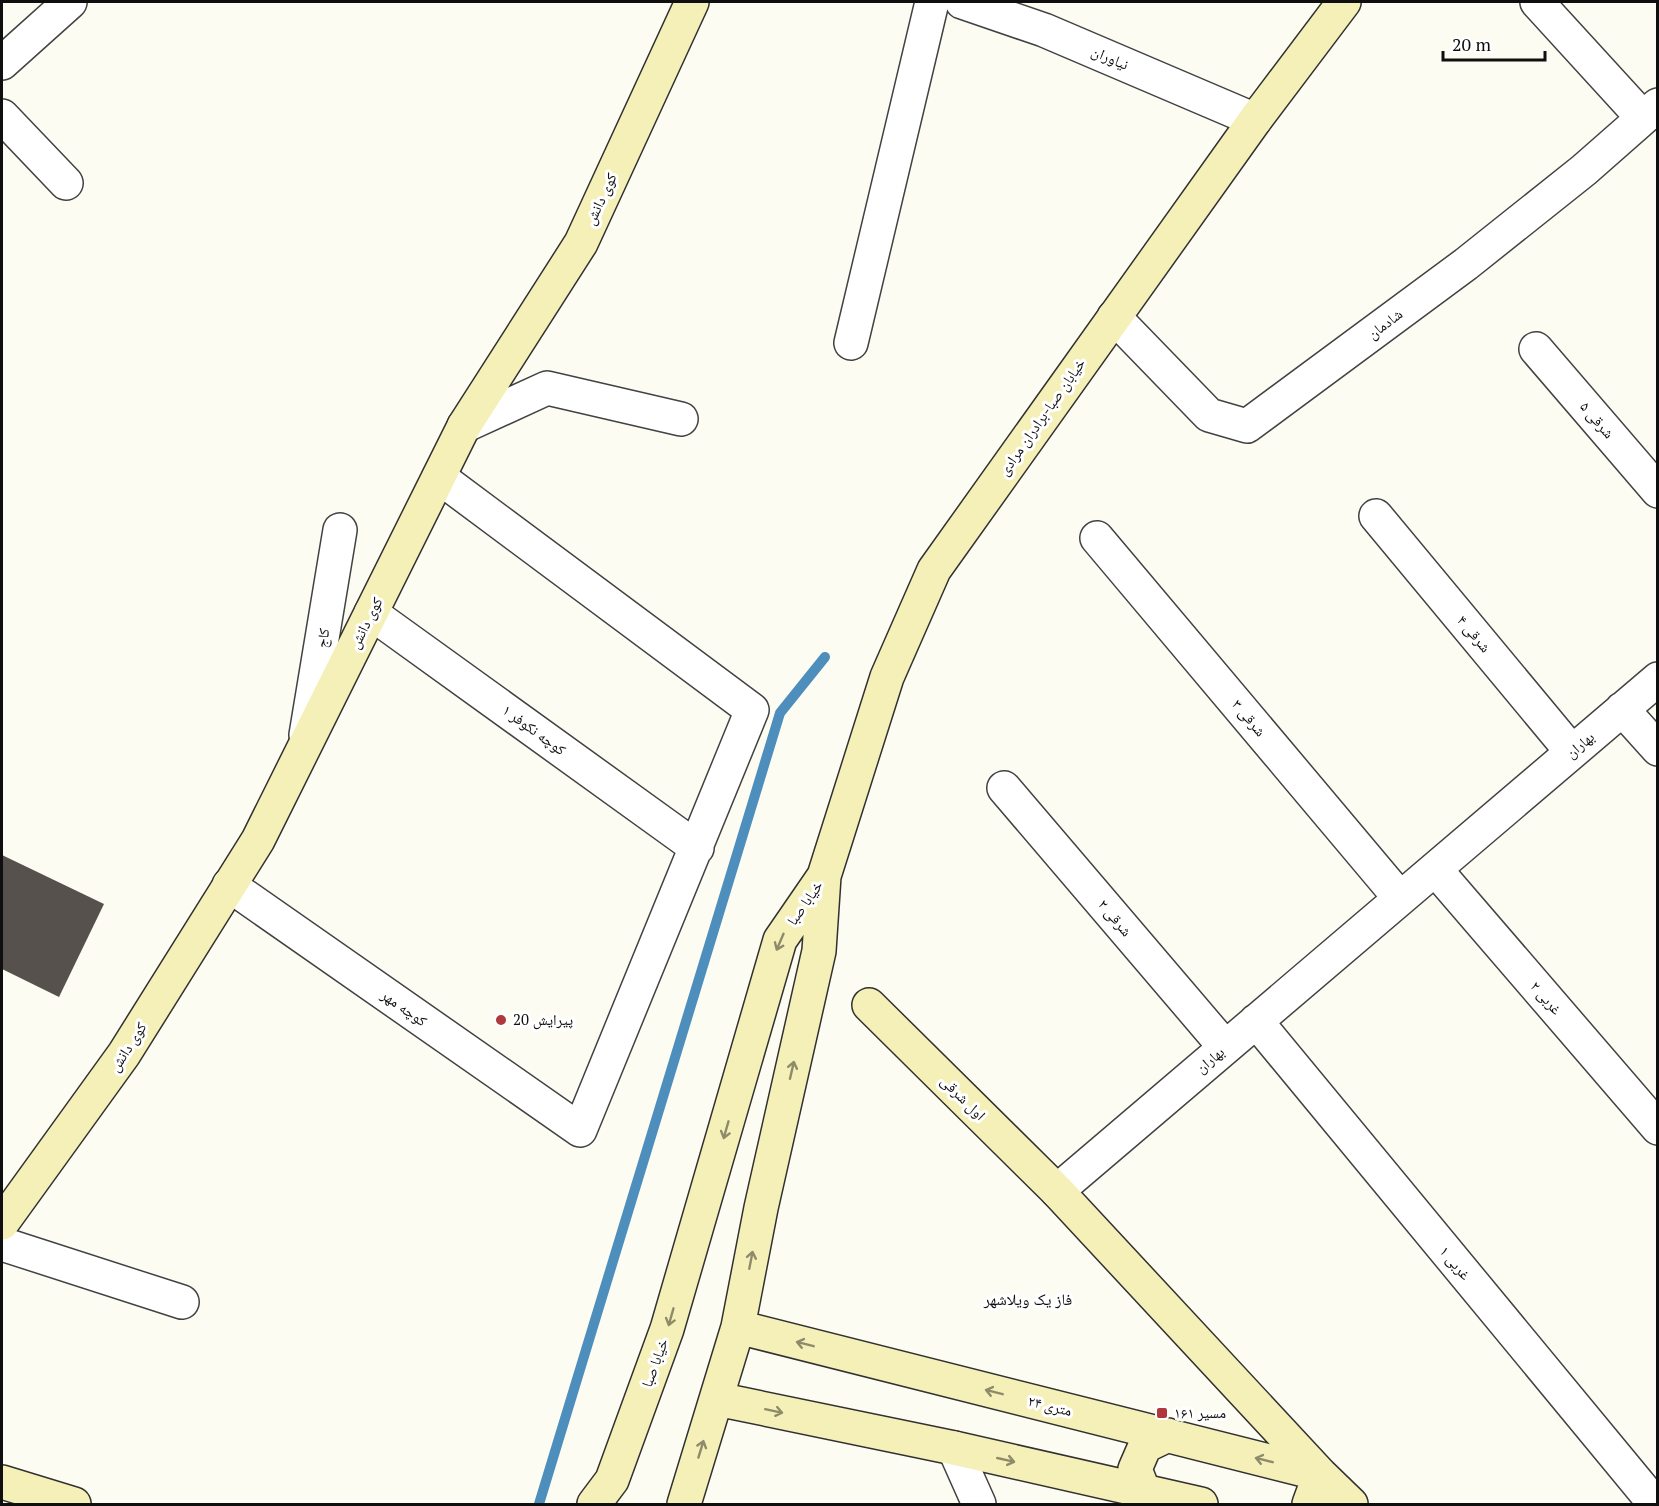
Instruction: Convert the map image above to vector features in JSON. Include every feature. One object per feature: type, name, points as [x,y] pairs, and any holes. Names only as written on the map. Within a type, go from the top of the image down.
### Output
[{"type":"street","points":[[2,63],[70,2]]},
{"type":"street","name":"کوی دانش","points":[[2,1224],[124,1054],[258,840],[464,426],[581,243],[692,2]]},
{"type":"street","points":[[851,343],[932,2]]},
{"type":"street","name":"نیاوران","points":[[962,2],[1044,30],[1255,120]]},
{"type":"street","name":"خیابان صبا-برادران مرادی","points":[[824,876],[887,677],[934,570],[1255,120],[1344,2]]},
{"type":"street","points":[[1537,2],[1650,112]]},
{"type":"street","name":"شادمان","points":[[1114,317],[1209,415],[1247,426],[1466,264],[1584,170],[1650,112]]},
{"type":"street","points":[[2,116],[66,183]]},
{"type":"street","name":"۵ شرقی","points":[[1536,349],[1658,491]]},
{"type":"street","points":[[464,426],[548,388],[681,419]]},
{"type":"street","points":[[439,477],[752,710],[697,848]]},
{"type":"street","name":"۴ شرقی","points":[[1376,516],[1572,752]]},
{"type":"street","name":"کاج","points":[[305,745],[340,530]]},
{"type":"street","name":"۳ شرقی","points":[[1097,538],[1400,898]]},
{"type":"street","name":"کوچه نکوفر ۱","points":[[371,613],[697,848]]},
{"type":"street","name":"بهاران","points":[[1057,1191],[1658,678]]},
{"type":"street","points":[[1622,709],[1658,749]]},
{"type":"street","name":"۲ شرقی","points":[[1004,788],[1225,1047]]},
{"type":"street","name":"کوچه مهر","points":[[229,885],[580,1130],[697,848]]},
{"type":"street","name":"۲ غربی","points":[[1435,869],[1658,1128]]},
{"type":"street","name":"خیابا صبا","points":[[684,1504],[738,1327],[761,1208],[819,951],[824,876]]},
{"type":"street","name":"خیابا صبا","points":[[594,1504],[612,1480],[668,1329],[780,940],[824,876]]},
{"type":"street","name":"اول شرقی","points":[[869,1005],[1057,1191]]},
{"type":"street","name":"۱ غربی","points":[[1256,1022],[1655,1504]]},
{"type":"street","points":[[1057,1191],[1320,1474],[1308,1504]]},
{"type":"street","points":[[2,1244],[182,1302]]},
{"type":"street","name":"۲۴ متری","points":[[738,1327],[1320,1474],[1351,1504]]},
{"type":"street","points":[[717,1399],[954,1448],[1196,1504]]},
{"type":"street","points":[[1144,1492],[1136,1469],[1145,1446],[1168,1435]]},
{"type":"street","points":[[954,1448],[979,1504]]},
{"type":"street","points":[[2,1482],[74,1504]]},
{"type":"building","points":[[2,855],[104,904],[59,997],[2,969]]},
{"type":"waterway","points":[[539,1504],[780,713],[825,657]]},
{"type":"place","name":"پیرایش 20","points":[[501,1020]]},
{"type":"place","name":"مسیر ۱۶۱","points":[[1162,1413]]},
{"type":"district","name":"فاز یک ویلاشهر","points":[[1028,1299]]}]
